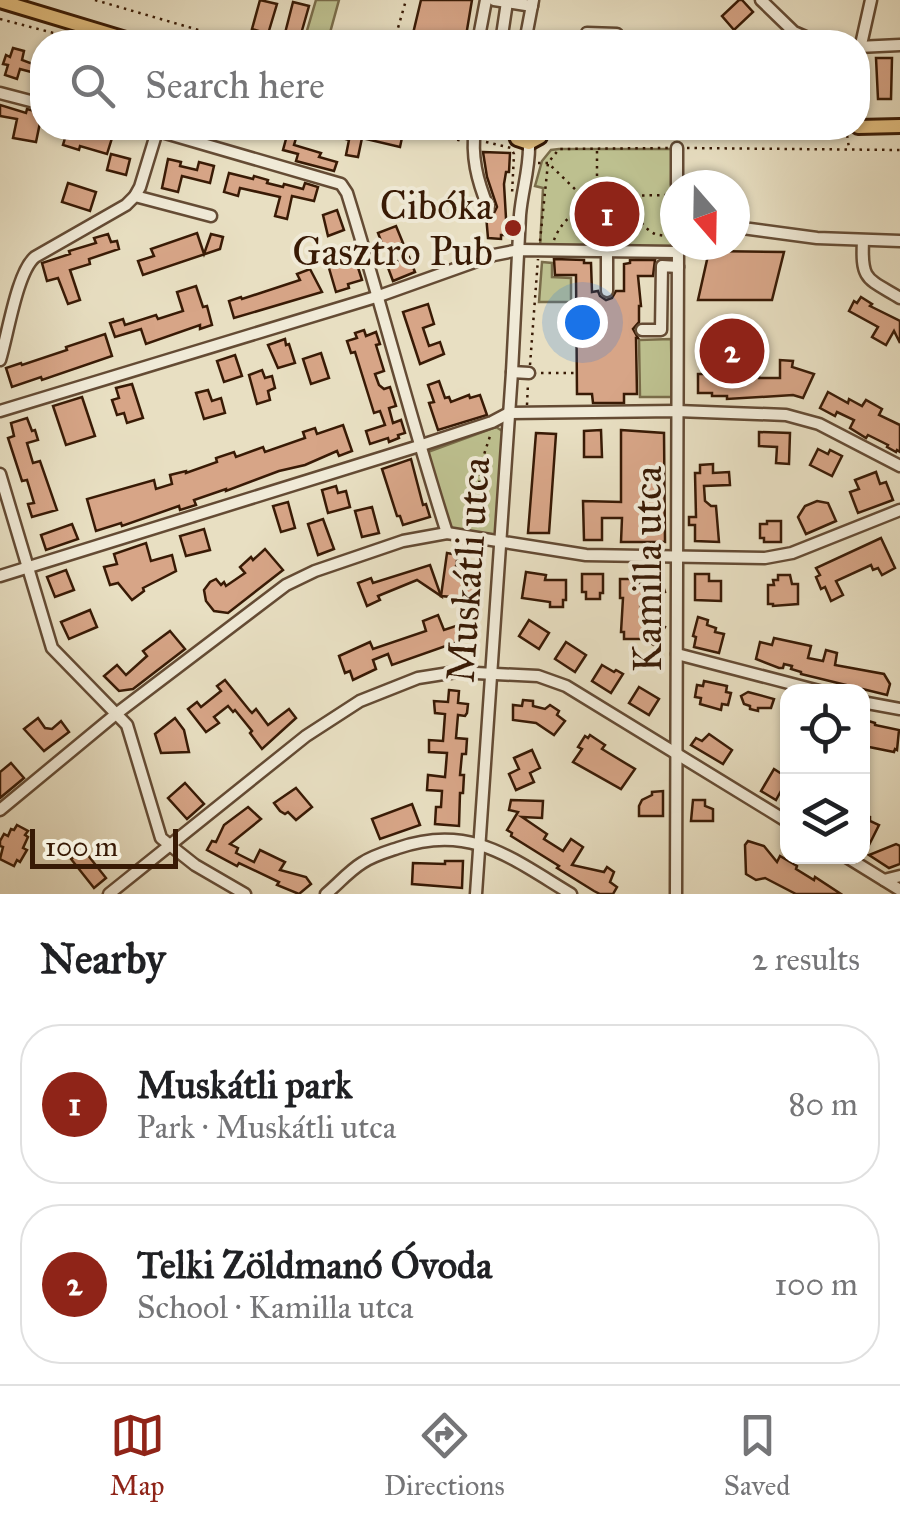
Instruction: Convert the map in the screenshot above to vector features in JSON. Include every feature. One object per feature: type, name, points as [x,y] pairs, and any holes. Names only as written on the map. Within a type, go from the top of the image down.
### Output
[{"type":"main road","points":[[0,2],[95,30]]},
{"type":"main road","points":[[870,132],[900,126]]},
{"type":"main road","points":[[520,140],[537,140]]},
{"type":"street","points":[[480,30],[486,0]]},
{"type":"street","points":[[761,0],[792,30]]},
{"type":"street","points":[[863,30],[871,0]]},
{"type":"street","points":[[500,30],[500,1],[532,3],[527,30]]},
{"type":"street","points":[[870,50],[900,46]]},
{"type":"street","points":[[0,92],[30,101]]},
{"type":"street","points":[[0,360],[27,264],[126,205],[135,196],[151,140]]},
{"type":"street","points":[[195,140],[342,184],[348,193],[447,533]]},
{"type":"street","points":[[474,140],[473,160],[488,207]]},
{"type":"street","name":"Muskátli utca","points":[[476,894],[512,372],[519,250],[517,194],[530,162],[529,143]]},
{"type":"street","points":[[677,148],[677,170]]},
{"type":"street","points":[[135,196],[211,216]]},
{"type":"street","points":[[750,229],[817,238],[900,241]]},
{"type":"street","points":[[864,240],[864,272],[900,298]]},
{"type":"street","points":[[0,411],[379,296],[494,254],[519,250],[660,249]]},
{"type":"street","points":[[607,252],[607,291]]},
{"type":"street","name":"Kamilla utca","points":[[676,894],[678,260]]},
{"type":"street","points":[[642,330],[661,330],[662,266],[678,267]]},
{"type":"street","points":[[512,372],[529,372]]},
{"type":"street","points":[[0,576],[419,446],[509,413],[786,414],[819,424],[900,466]]},
{"type":"street","points":[[0,474],[52,648],[127,725],[161,838],[195,865],[245,894]]},
{"type":"street","points":[[0,810],[116,714],[286,585],[403,541],[447,533],[586,555],[765,558],[792,552],[900,510]]},
{"type":"street","points":[[677,654],[793,684]]},
{"type":"street","points":[[108,894],[306,736],[360,701],[418,678],[456,672],[538,676],[566,686],[780,817]]},
{"type":"street","points":[[870,703],[900,708]]},
{"type":"street","points":[[326,894],[362,863],[425,839],[480,844],[509,856],[571,894]]},
{"type":"street","points":[[858,864],[900,890]]},
{"type":"street","points":[[884,880],[900,876]]},
{"type":"path","points":[[96,0],[199,30]]},
{"type":"path","points":[[397,30],[406,0]]},
{"type":"path","points":[[0,19],[42,30]]},
{"type":"path","points":[[460,140],[511,148],[514,162]]},
{"type":"path","points":[[848,150],[850,140]]},
{"type":"path","points":[[526,412],[548,164],[559,149],[900,150]]},
{"type":"path","points":[[597,149],[597,196],[607,252]]},
{"type":"path","points":[[548,164],[579,193],[660,195]]},
{"type":"path","points":[[553,251],[559,227],[568,216],[600,202],[620,203],[654,234],[660,235]]},
{"type":"path","points":[[607,252],[614,202]]},
{"type":"path","points":[[529,372],[574,372]]},
{"type":"path","points":[[464,536],[468,510],[478,496],[481,464],[492,422]]},
{"type":"green space","points":[[316,0],[339,0],[331,30],[307,30]]},
{"type":"green space","points":[[672,149],[672,170],[660,170],[660,249],[540,248],[543,188],[535,186],[542,161],[551,150]]},
{"type":"green space","points":[[542,262],[552,263],[552,277],[571,278],[571,302],[539,302]]},
{"type":"green space","points":[[671,339],[672,397],[640,397],[639,340]]},
{"type":"green space","points":[[496,427],[504,432],[495,536],[450,528],[425,453]]},
{"type":"building","points":[[260,0],[277,4],[269,30],[252,29]]},
{"type":"building","points":[[421,0],[472,0],[467,30],[414,30]]},
{"type":"building","points":[[739,0],[753,12],[734,30],[722,16]]},
{"type":"building","points":[[293,2],[309,6],[302,30],[286,30]]},
{"type":"building","points":[[13,48],[24,51],[22,60],[30,63],[30,72],[20,69],[17,79],[5,75],[8,65],[3,64],[6,55],[10,57]]},
{"type":"building","points":[[876,58],[892,58],[891,99],[878,99]]},
{"type":"building","points":[[0,105],[26,113],[30,110],[30,140],[36,142],[13,138],[17,119],[0,116]]},
{"type":"building","points":[[64,140],[111,140],[107,154],[63,145]]},
{"type":"building","points":[[286,140],[295,140],[294,145],[337,162],[334,171],[296,161],[298,154],[283,150]]},
{"type":"building","points":[[349,140],[362,140],[358,157],[346,155]]},
{"type":"building","points":[[370,140],[402,140],[400,147]]},
{"type":"building","points":[[483,152],[510,153],[504,184],[507,235],[501,235],[501,239],[488,238],[486,215],[494,213],[497,207]]},
{"type":"building","points":[[111,154],[130,159],[126,175],[107,170]]},
{"type":"building","points":[[168,159],[197,170],[199,162],[214,166],[210,183],[182,176],[178,192],[162,188]]},
{"type":"building","points":[[229,173],[253,179],[254,176],[283,187],[284,184],[303,189],[305,183],[318,187],[314,201],[292,196],[287,219],[275,216],[280,197],[240,188],[238,196],[224,192]]},
{"type":"building","points":[[68,183],[96,192],[90,211],[62,202]]},
{"type":"building","points":[[337,210],[344,230],[328,236],[323,215]]},
{"type":"building","points":[[396,226],[403,243],[384,249],[378,233]]},
{"type":"building","points":[[197,233],[204,254],[211,234],[223,237],[220,249],[143,275],[138,261],[154,256],[151,249]]},
{"type":"building","points":[[108,234],[111,242],[117,241],[119,249],[70,270],[80,300],[68,304],[58,278],[47,281],[42,263],[96,243],[94,238]]},
{"type":"building","points":[[750,252],[784,252],[772,300],[698,300],[707,260],[750,260]]},
{"type":"building","points":[[345,253],[348,263],[356,261],[362,280],[336,292],[326,258]]},
{"type":"building","points":[[409,257],[415,272],[393,281],[387,265]]},
{"type":"building","points":[[554,259],[591,263],[592,292],[598,291],[606,300],[616,291],[624,291],[624,264],[630,260],[655,260],[653,276],[638,276],[641,306],[639,322],[633,329],[638,338],[637,394],[624,394],[624,403],[593,403],[592,394],[577,394],[576,275],[555,275]]},
{"type":"building","points":[[310,269],[322,292],[234,318],[229,301],[300,280],[297,274]]},
{"type":"building","points":[[196,286],[212,325],[200,329],[200,325],[146,344],[141,329],[115,337],[110,323],[123,319],[125,325],[183,311],[177,292]]},
{"type":"building","points":[[861,297],[900,321],[900,343],[894,331],[886,345],[872,337],[878,327],[849,311]]},
{"type":"building","points":[[428,304],[434,324],[423,328],[429,346],[440,342],[444,354],[420,364],[403,312]]},
{"type":"building","points":[[364,330],[366,336],[376,332],[384,371],[375,374],[379,385],[384,389],[390,387],[396,406],[389,408],[393,423],[401,420],[405,433],[389,442],[388,438],[370,444],[366,431],[385,425],[380,411],[374,413],[355,352],[351,353],[347,341]]},
{"type":"building","points":[[105,334],[112,356],[12,387],[6,368]]},
{"type":"building","points":[[734,337],[752,337],[753,372],[759,372],[759,378],[780,378],[780,360],[793,361],[792,367],[814,374],[803,398],[793,395],[727,399],[698,393],[698,374],[737,374]]},
{"type":"building","points":[[285,339],[295,363],[278,368],[268,345]]},
{"type":"building","points":[[321,353],[329,378],[311,384],[303,359]]},
{"type":"building","points":[[235,355],[242,376],[224,382],[217,361]]},
{"type":"building","points":[[262,370],[265,378],[272,376],[275,388],[268,391],[270,400],[257,404],[249,375]]},
{"type":"building","points":[[439,381],[445,398],[449,397],[451,402],[480,395],[487,415],[438,430],[428,385]]},
{"type":"building","points":[[132,384],[143,418],[127,423],[124,413],[117,415],[112,400],[119,398],[116,388]]},
{"type":"building","points":[[208,390],[212,401],[221,398],[225,413],[204,419],[196,393]]},
{"type":"building","points":[[828,392],[848,403],[849,399],[862,406],[866,400],[882,409],[879,415],[900,425],[900,452],[850,428],[854,420],[820,408]]},
{"type":"building","points":[[82,397],[95,436],[66,445],[53,406]]},
{"type":"building","points":[[27,418],[38,440],[27,443],[33,463],[40,461],[57,510],[32,517],[28,504],[34,503],[8,438],[14,436],[11,423]]},
{"type":"building","points":[[343,425],[352,451],[339,456],[337,451],[226,489],[194,500],[196,505],[180,510],[179,506],[96,531],[87,499],[154,480],[156,489],[172,484],[170,475],[217,462],[216,458],[234,452],[236,457],[263,447],[265,452],[305,438],[303,432],[315,428],[317,434]]},
{"type":"building","points":[[601,430],[602,457],[584,457],[584,431]]},
{"type":"building","points":[[621,430],[664,433],[665,542],[621,542],[622,518],[602,518],[602,540],[584,540],[583,501],[621,502]]},
{"type":"building","points":[[759,432],[790,433],[789,464],[776,463],[777,447],[759,446]]},
{"type":"building","points":[[536,433],[556,434],[549,533],[528,533]]},
{"type":"building","points":[[818,449],[842,456],[832,476],[810,465]]},
{"type":"building","points":[[411,459],[430,517],[403,525],[382,469]]},
{"type":"building","points":[[713,464],[713,473],[729,472],[730,485],[704,486],[705,501],[716,506],[719,542],[695,541],[695,525],[689,525],[689,517],[696,517],[695,473],[700,473],[700,465]]},
{"type":"building","points":[[876,472],[880,484],[886,482],[893,500],[858,513],[850,492],[859,489],[855,480]]},
{"type":"building","points":[[336,486],[338,493],[346,491],[350,507],[328,513],[322,490]]},
{"type":"building","points":[[817,501],[828,503],[836,521],[806,534],[798,517],[805,506]]},
{"type":"building","points":[[288,502],[295,528],[281,532],[273,506]]},
{"type":"building","points":[[372,507],[379,533],[362,537],[355,511]]},
{"type":"building","points":[[323,519],[334,549],[318,555],[308,524]]},
{"type":"building","points":[[781,521],[781,542],[764,542],[760,538],[760,524]]},
{"type":"building","points":[[72,524],[78,539],[46,550],[41,535]]},
{"type":"building","points":[[204,529],[210,550],[186,556],[180,536]]},
{"type":"building","points":[[881,538],[895,568],[882,575],[871,565],[836,581],[843,595],[831,601],[825,587],[821,589],[816,568]]},
{"type":"building","points":[[146,543],[151,561],[172,555],[176,571],[143,588],[132,600],[118,583],[110,585],[104,567],[117,564],[114,554]]},
{"type":"building","points":[[265,549],[283,570],[228,613],[214,611],[204,590],[210,582],[216,579],[226,586],[245,573],[240,567]]},
{"type":"building","points":[[447,553],[458,555],[456,566],[481,569],[477,599],[441,596]]},
{"type":"building","points":[[430,565],[441,596],[417,580],[378,596],[380,600],[367,606],[358,583],[371,578],[373,583]]},
{"type":"building","points":[[66,570],[74,590],[55,597],[47,577]]},
{"type":"building","points":[[526,572],[546,575],[545,580],[566,580],[563,607],[522,598]]},
{"type":"building","points":[[582,574],[603,574],[600,599],[586,599]]},
{"type":"building","points":[[695,574],[709,574],[709,581],[721,581],[721,601],[695,600]]},
{"type":"building","points":[[778,575],[790,575],[792,584],[798,584],[798,604],[768,604],[768,585],[774,585]]},
{"type":"building","points":[[660,577],[665,592],[640,601],[641,614],[665,627],[654,645],[643,639],[624,639],[620,579],[640,579],[640,584]]},
{"type":"building","points":[[90,610],[97,627],[69,639],[61,622]]},
{"type":"building","points":[[438,615],[444,630],[468,622],[477,635],[392,665],[388,654],[373,660],[376,669],[353,680],[350,671],[345,673],[339,656],[370,642],[373,649],[426,631],[423,621]]},
{"type":"building","points":[[698,617],[708,620],[707,625],[716,628],[715,632],[724,634],[719,653],[694,647]]},
{"type":"building","points":[[529,620],[549,633],[539,649],[519,636]]},
{"type":"building","points":[[170,631],[185,649],[133,689],[119,691],[104,676],[117,665],[126,675],[147,656],[143,651]]},
{"type":"building","points":[[774,638],[811,646],[808,658],[823,661],[826,650],[837,653],[835,665],[884,674],[890,684],[887,695],[870,691],[870,684],[842,684],[801,674],[792,666],[784,664],[779,668],[756,659],[760,642],[772,645]]},
{"type":"building","points":[[566,642],[586,655],[575,672],[555,659]]},
{"type":"building","points":[[602,665],[623,674],[611,693],[592,681]]},
{"type":"building","points":[[225,680],[250,711],[256,709],[268,725],[289,709],[296,718],[262,749],[252,731],[228,706],[214,717],[219,723],[206,732],[188,709],[197,702],[201,707],[221,691],[217,686]]},
{"type":"building","points":[[704,681],[727,686],[726,692],[731,693],[728,705],[722,704],[721,710],[700,704],[701,698],[695,697],[697,685],[703,686]]},
{"type":"building","points":[[639,687],[659,699],[649,715],[629,703]]},
{"type":"building","points":[[449,690],[459,691],[458,703],[468,704],[465,716],[458,715],[456,738],[467,739],[460,775],[464,775],[459,826],[435,824],[442,791],[427,790],[428,775],[445,777],[447,753],[429,752],[429,740],[443,741],[445,714],[435,713],[434,701],[448,702]]},
{"type":"building","points":[[748,692],[774,699],[771,708],[750,709],[741,696]]},
{"type":"building","points":[[523,700],[545,709],[550,705],[565,721],[554,735],[536,723],[513,720],[513,705],[522,706]]},
{"type":"building","points":[[38,718],[45,728],[52,729],[61,721],[69,732],[44,751],[24,729]]},
{"type":"building","points":[[175,718],[184,730],[189,752],[161,753],[155,734]]},
{"type":"building","points":[[870,721],[899,730],[894,752],[870,747]]},
{"type":"building","points":[[709,734],[732,750],[723,764],[691,745],[696,738],[702,741]]},
{"type":"building","points":[[590,735],[605,745],[602,749],[635,769],[621,789],[573,762],[582,749],[578,747]]},
{"type":"building","points":[[532,750],[540,768],[530,773],[534,782],[516,790],[509,774],[519,769],[514,758]]},
{"type":"building","points":[[11,763],[24,778],[0,798],[0,772]]},
{"type":"building","points":[[774,769],[780,773],[776,800],[761,791]]},
{"type":"building","points":[[185,783],[204,804],[187,819],[168,798]]},
{"type":"building","points":[[296,788],[312,807],[296,820],[274,803]]},
{"type":"building","points":[[663,791],[663,816],[639,816],[642,800],[652,792]]},
{"type":"building","points":[[511,800],[543,801],[542,818],[522,817],[563,851],[571,839],[583,847],[572,865],[604,872],[607,867],[614,872],[610,882],[617,887],[613,894],[594,891],[511,836],[507,830],[518,812],[509,810]]},
{"type":"building","points":[[693,800],[705,800],[705,806],[713,809],[713,821],[691,821]]},
{"type":"building","points":[[412,804],[420,825],[380,839],[372,819]]},
{"type":"building","points":[[248,807],[261,819],[230,844],[238,848],[236,853],[254,862],[260,850],[285,862],[280,870],[306,877],[311,884],[299,894],[207,850],[224,825]]},
{"type":"building","points":[[870,821],[879,825],[870,843]]},
{"type":"building","points":[[17,825],[28,831],[28,837],[23,848],[27,850],[14,866],[0,859],[0,841]]},
{"type":"building","points":[[748,841],[764,846],[777,862],[780,856],[780,864],[794,864],[841,894],[796,894],[765,878],[756,880],[746,874]]},
{"type":"building","points":[[896,844],[900,846],[900,864],[889,868],[870,855]]},
{"type":"building","points":[[83,849],[106,878],[94,888],[71,859]]},
{"type":"building","points":[[463,861],[462,888],[412,884],[413,863]]},
{"type":"place","name":"Muskátli park","points":[[607,214]]},
{"type":"place","name":"Cibóka Gasztro Pub","points":[[513,228]]},
{"type":"place","name":"Telki Zöldmanó Óvoda","points":[[732,351]]}]
